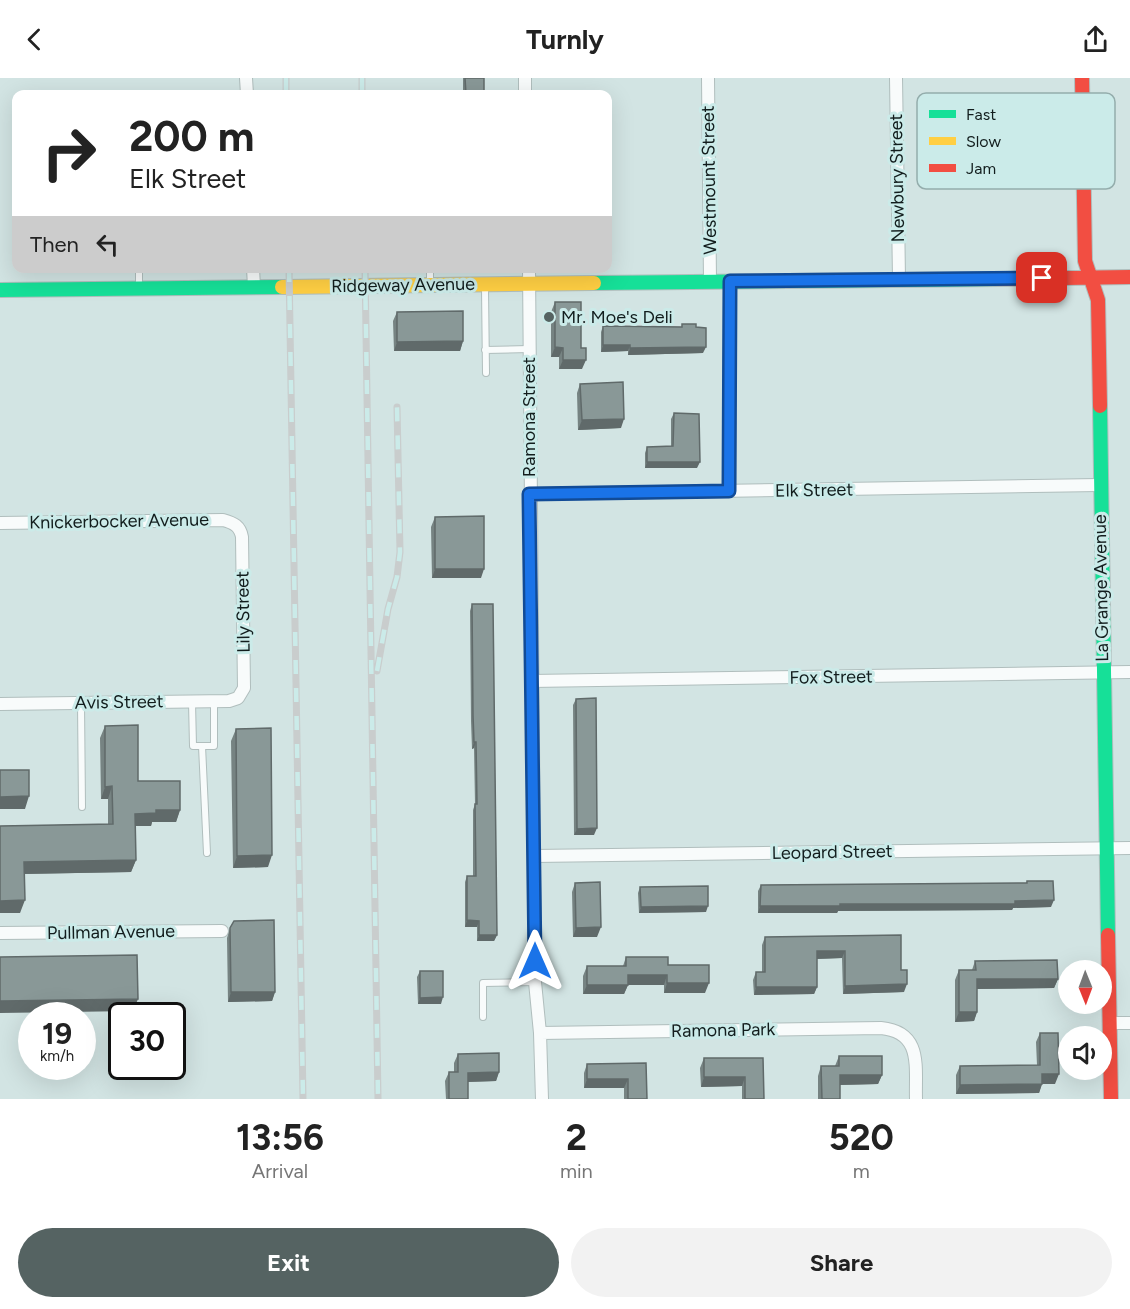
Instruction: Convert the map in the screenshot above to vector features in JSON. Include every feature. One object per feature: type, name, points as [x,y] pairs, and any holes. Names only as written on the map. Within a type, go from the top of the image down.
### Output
[{"type":"street","name":"Westmount Street","points":[[708,78],[710,281]]},
{"type":"street","name":"Newbury Street","points":[[896,78],[899,279]]},
{"type":"street","name":"La Grange Avenue","points":[[1082,78],[1082,93]]},
{"type":"street","name":"La Grange Avenue","points":[[1084,189],[1085,261],[1098,300],[1099,485],[1111,1099]]},
{"type":"street","points":[[253,273],[254,287]]},
{"type":"street","name":"Ramona Street","points":[[529,273],[529,494],[535,982],[540,1033]]},
{"type":"street","name":"Ridgeway Avenue","points":[[0,290],[1130,277]]},
{"type":"street","points":[[729,491],[730,281]]},
{"type":"street","name":"Elk Street","points":[[529,494],[1099,485]]},
{"type":"street","name":"Knickerbocker Avenue","points":[[0,523],[223,520],[233,522],[237,526]]},
{"type":"street","name":"Lily Street","points":[[237,526],[242,537],[244,688],[238,698]]},
{"type":"street","name":"Fox Street","points":[[531,681],[1130,672]]},
{"type":"street","name":"Avis Street","points":[[0,704],[192,702],[229,701],[238,698]]},
{"type":"street","name":"Leopard Street","points":[[534,856],[1130,848]]},
{"type":"street","name":"Pullman Avenue","points":[[0,933],[222,931]]},
{"type":"street","points":[[1109,1023],[1130,1023]]},
{"type":"street","name":"Ramona Park","points":[[540,1033],[890,1029],[906,1037],[911,1044],[915,1062],[916,1099]]},
{"type":"street","points":[[540,1033],[542,1099]]},
{"type":"lane","points":[[139,273],[140,288]]},
{"type":"lane","points":[[430,273],[430,285]]},
{"type":"lane","points":[[485,284],[486,372]]},
{"type":"lane","points":[[485,350],[529,349]]},
{"type":"lane","points":[[192,702],[193,746],[214,746],[214,701]]},
{"type":"lane","points":[[81,703],[82,807]]},
{"type":"lane","points":[[202,746],[207,854]]},
{"type":"lane","points":[[483,1017],[483,983],[535,982]]},
{"type":"building","points":[[465,78],[484,78],[484,90],[466,90]]},
{"type":"building","points":[[555,302],[581,302],[581,348],[586,348],[586,360],[563,360],[563,348],[555,347]]},
{"type":"building","points":[[463,311],[463,341],[397,342],[397,312]]},
{"type":"building","points":[[682,324],[696,324],[696,327],[706,328],[706,347],[630,348],[630,345],[603,345],[603,326],[682,327]]},
{"type":"building","points":[[623,382],[624,419],[582,420],[580,384]]},
{"type":"building","points":[[674,413],[699,414],[700,462],[647,462],[647,447],[673,446]]},
{"type":"building","points":[[484,516],[484,569],[435,569],[435,517]]},
{"type":"building","points":[[472,604],[493,604],[497,935],[479,935],[479,921],[467,920],[467,876],[476,876],[475,804],[477,804]]},
{"type":"building","points":[[596,698],[597,828],[577,829],[576,699]]},
{"type":"building","points":[[138,725],[138,781],[180,781],[180,810],[156,810],[156,813],[135,814],[136,860],[24,862],[25,900],[0,901],[0,826],[113,824],[112,786],[105,787],[105,726]]},
{"type":"building","points":[[271,728],[272,855],[237,856],[236,729]]},
{"type":"building","points":[[0,770],[29,770],[29,796],[0,797]]},
{"type":"building","points":[[1027,881],[1053,881],[1054,900],[1015,901],[1015,904],[760,906],[761,885],[1027,883]]},
{"type":"building","points":[[600,882],[601,927],[576,928],[575,883]]},
{"type":"building","points":[[708,886],[708,906],[641,907],[640,887]]},
{"type":"building","points":[[274,920],[275,992],[231,992],[230,928],[234,921]]},
{"type":"building","points":[[901,935],[901,970],[907,970],[907,984],[845,986],[845,951],[817,951],[817,987],[756,987],[756,972],[765,972],[765,937]]},
{"type":"building","points":[[137,955],[138,999],[0,1001],[0,957]]},
{"type":"building","points":[[626,957],[668,957],[668,965],[709,965],[709,983],[667,983],[667,975],[628,975],[628,985],[587,985],[587,966],[626,966]]},
{"type":"building","points":[[1057,960],[1058,979],[977,979],[977,1012],[959,1012],[959,970],[976,970],[975,961]]},
{"type":"building","points":[[420,971],[443,971],[443,997],[420,998]]},
{"type":"building","points":[[1040,1033],[1058,1033],[1058,1074],[1042,1074],[1042,1084],[960,1085],[960,1066],[1040,1065]]},
{"type":"building","points":[[499,1053],[499,1072],[468,1073],[468,1099],[449,1099],[449,1072],[458,1072],[458,1054]]},
{"type":"building","points":[[839,1056],[882,1056],[882,1075],[840,1075],[840,1099],[822,1099],[821,1066],[839,1066]]},
{"type":"building","points":[[704,1058],[763,1058],[764,1099],[745,1099],[745,1077],[704,1077]]},
{"type":"building","points":[[646,1063],[647,1099],[628,1099],[628,1079],[587,1079],[587,1064]]},
{"type":"railway","points":[[286,78],[286,90]]},
{"type":"railway","points":[[362,78],[362,90]]},
{"type":"railway","points":[[289,273],[303,1099]]},
{"type":"railway","points":[[365,273],[378,1099]]},
{"type":"railway","points":[[377,671],[400,552],[397,407]]},
{"type":"traffic: fast","points":[[594,283],[998,279]]},
{"type":"traffic: fast","points":[[0,290],[282,287]]},
{"type":"traffic: fast","points":[[1100,406],[1108,935]]},
{"type":"traffic: slow","points":[[282,287],[594,283]]},
{"type":"traffic: jam","points":[[1082,78],[1082,93]]},
{"type":"traffic: jam","points":[[1084,189],[1085,261],[1098,300],[1100,406]]},
{"type":"traffic: jam","points":[[998,279],[1130,277]]},
{"type":"traffic: jam","points":[[1108,935],[1111,1099]]},
{"type":"place","name":"Mr. Moe's Deli","points":[[549,317]]},
{"type":"route","points":[[535,961],[529,494],[729,491],[730,281],[1042,278]]}]
